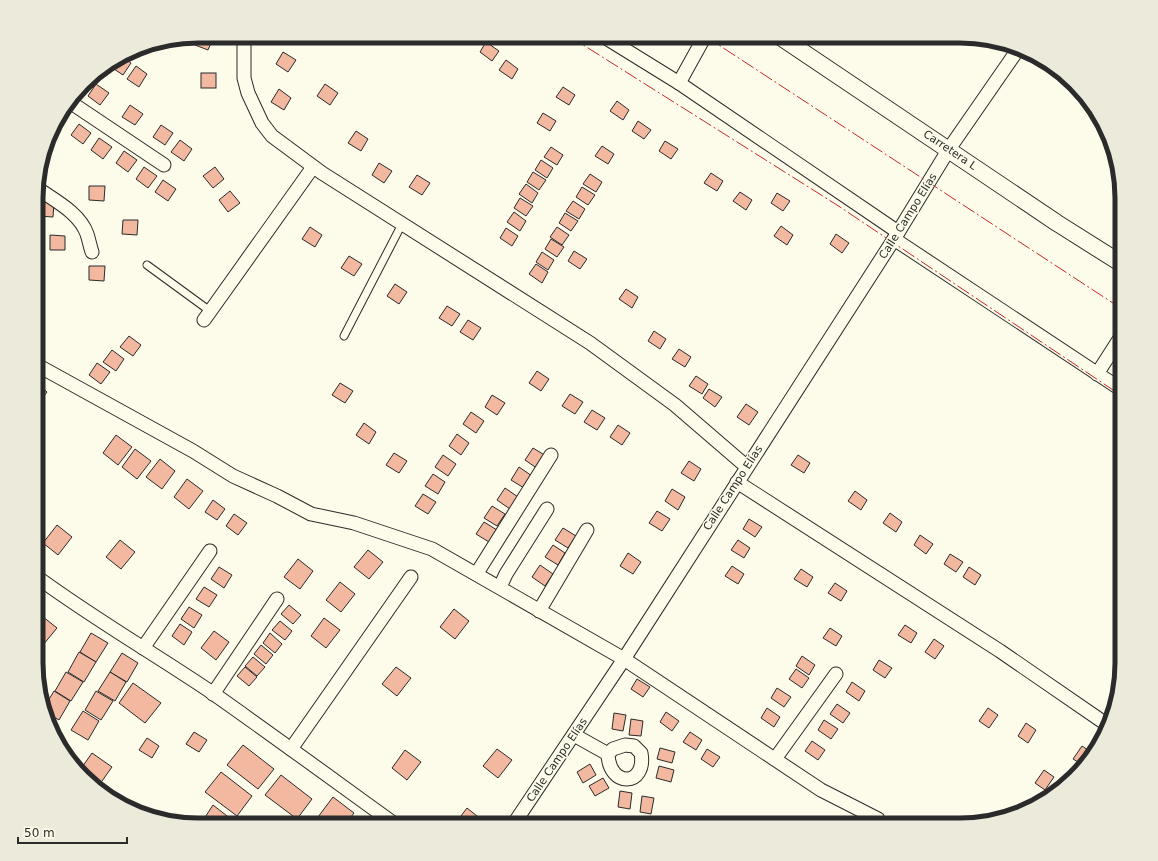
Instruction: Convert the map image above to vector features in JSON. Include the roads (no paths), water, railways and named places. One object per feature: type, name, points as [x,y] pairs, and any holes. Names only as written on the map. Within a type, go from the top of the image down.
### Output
[{"type":"street","points":[[244,43],[244,78],[256,112],[272,136],[313,167],[590,343],[675,404],[747,467]]},
{"type":"street","points":[[614,43],[679,83],[896,236],[1115,386]]},
{"type":"street","points":[[679,83],[701,43]]},
{"type":"street","name":"Carretera L","points":[[790,43],[1057,223],[1115,260]]},
{"type":"street","name":"Calle Campo Elías","points":[[519,818],[624,659],[896,236],[949,149],[1015,53]]},
{"type":"street","points":[[74,105],[164,165]]},
{"type":"street","points":[[207,316],[313,167]]},
{"type":"street","points":[[43,192],[73,214],[81,223],[87,233],[92,252]]},
{"type":"street","points":[[1097,374],[1115,346]]},
{"type":"street","points":[[43,368],[193,451],[233,476],[277,496],[311,514],[354,523],[432,549],[478,573],[539,611],[624,659],[821,790],[876,818]]},
{"type":"street","points":[[478,573],[551,455]]},
{"type":"street","points":[[737,482],[1000,651],[1103,722]]},
{"type":"street","points":[[500,588],[506,574],[547,509]]},
{"type":"street","points":[[539,611],[587,530]]},
{"type":"street","points":[[143,648],[210,551]]},
{"type":"street","points":[[291,749],[411,577]]},
{"type":"street","points":[[43,581],[84,612],[143,648],[213,694],[386,818]]},
{"type":"street","points":[[213,694],[277,599]]},
{"type":"street","points":[[775,759],[836,674]]},
{"type":"street","points":[[574,735],[608,754]]},
{"type":"lane","points":[[344,336],[402,224]]},
{"type":"lane","points":[[147,265],[207,316]]}]
